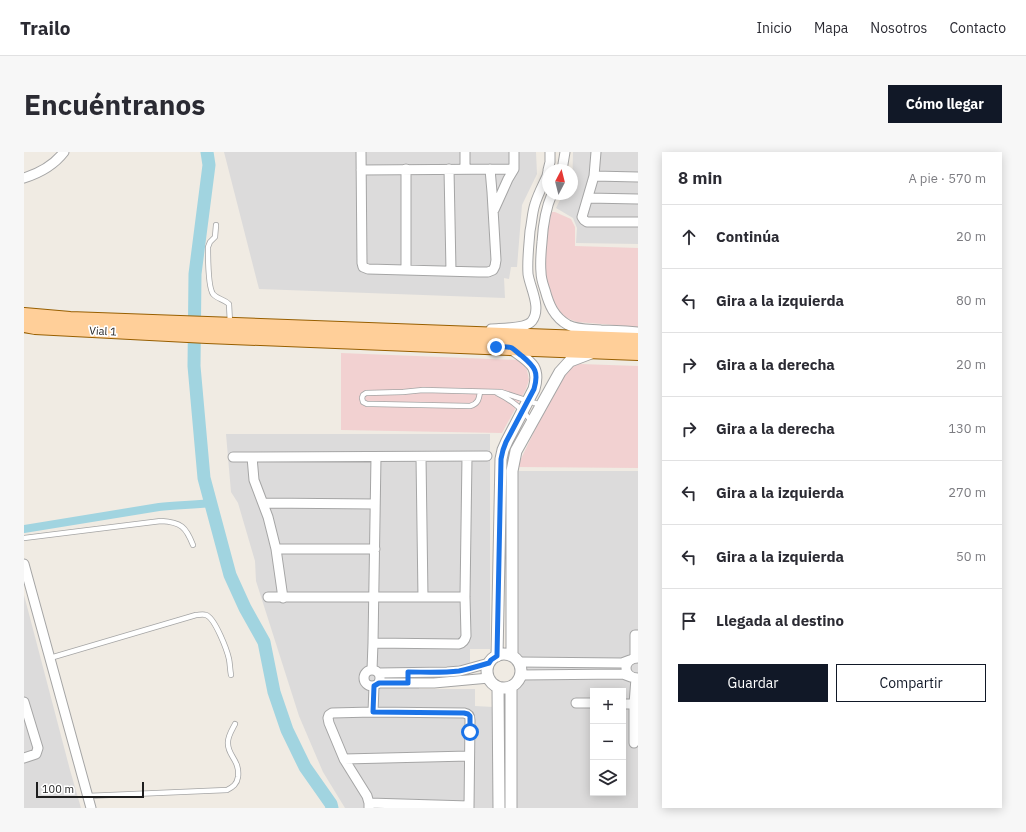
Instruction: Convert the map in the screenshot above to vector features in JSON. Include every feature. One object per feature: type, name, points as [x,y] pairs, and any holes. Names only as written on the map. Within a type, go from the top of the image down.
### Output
[{"type":"main road","name":"Vial 1","points":[[24,315],[181,329]]},
{"type":"main road","name":"Vial 1","points":[[24,325],[48,328],[181,329]]},
{"type":"main road","points":[[208,330],[230,325],[638,340]]},
{"type":"main road","points":[[181,329],[511,348],[638,353]]},
{"type":"street","points":[[24,178],[32,176],[52,165],[64,152]]},
{"type":"street","points":[[361,152],[362,263],[363,267],[368,269],[484,272],[493,270],[496,260],[490,169]]},
{"type":"street","points":[[465,152],[465,169]]},
{"type":"street","points":[[493,212],[514,169],[514,152]]},
{"type":"street","points":[[550,152],[550,164]]},
{"type":"street","points":[[563,164],[565,152]]},
{"type":"street","points":[[596,152],[594,176],[582,217],[587,222],[638,222]]},
{"type":"street","points":[[406,169],[406,270]]},
{"type":"street","points":[[449,169],[451,271]]},
{"type":"street","points":[[361,170],[514,169]]},
{"type":"street","points":[[594,176],[638,177]]},
{"type":"street","points":[[468,334],[483,330],[522,326],[533,320],[536,306],[528,274],[528,248],[535,204],[542,188]]},
{"type":"street","points":[[588,198],[638,199]]},
{"type":"street","points":[[550,200],[545,215],[540,272],[541,280],[553,312],[569,325],[586,329],[638,332]]},
{"type":"street","points":[[533,213],[545,215]]},
{"type":"street","points":[[528,274],[540,272]]},
{"type":"street","points":[[511,348],[535,368],[537,381],[506,442],[501,459],[493,660],[487,673],[491,682],[502,688],[511,687],[516,684],[522,671],[516,659],[512,471],[516,451],[560,372],[570,361],[596,351]]},
{"type":"street","points":[[233,457],[487,456]]},
{"type":"street","points":[[252,457],[254,480],[272,530],[283,598]]},
{"type":"street","points":[[373,712],[376,684],[381,678],[375,671],[373,644],[376,457]]},
{"type":"street","points":[[421,457],[423,597]]},
{"type":"street","points":[[373,644],[459,644],[466,639],[465,597],[467,457]]},
{"type":"street","points":[[263,503],[375,504]]},
{"type":"street","points":[[276,549],[375,549]]},
{"type":"street","points":[[24,564],[91,808]]},
{"type":"street","points":[[268,597],[465,597]]},
{"type":"street","points":[[634,743],[636,728],[632,677],[628,675],[626,668],[628,662],[631,660],[635,635],[638,635]]},
{"type":"street","points":[[488,678],[441,683],[368,684],[365,680],[365,674],[369,670],[408,672],[460,671],[493,660],[502,654],[516,659],[574,663],[602,663],[631,660]]},
{"type":"street","points":[[574,663],[574,675]]},
{"type":"street","points":[[602,663],[602,674]]},
{"type":"street","points":[[408,672],[408,683]]},
{"type":"street","points":[[521,675],[602,674],[632,677]]},
{"type":"street","points":[[498,687],[499,808]]},
{"type":"street","points":[[511,687],[511,808]]},
{"type":"street","points":[[24,702],[38,748],[36,754],[24,758]]},
{"type":"street","points":[[576,703],[590,703]]},
{"type":"street","points":[[626,704],[634,704]]},
{"type":"street","points":[[336,712],[373,712],[468,714],[470,716],[469,807],[369,805],[367,796],[344,758],[328,718],[330,714],[336,712]]},
{"type":"street","points":[[344,758],[469,756]]},
{"type":"lane","points":[[216,225],[216,237],[208,246],[210,287],[211,291],[216,297],[229,304],[230,325]]},
{"type":"lane","points":[[480,392],[477,403],[470,406],[367,404],[363,402],[362,398],[366,393],[372,392],[403,392],[422,390],[496,392],[507,393],[526,405],[532,422]]},
{"type":"lane","points":[[496,392],[509,399],[526,405],[541,405]]},
{"type":"lane","points":[[24,538],[167,521],[180,525],[184,528],[193,545]]},
{"type":"lane","points":[[50,658],[202,614],[210,617],[221,637],[229,660],[231,675]]},
{"type":"lane","points":[[87,796],[227,790],[232,788],[238,779],[238,767],[228,749],[228,739],[234,724]]},
{"type":"shaded area","points":[[224,152],[536,152],[537,174],[522,205],[517,267],[511,267],[509,279],[504,278],[505,298],[259,289]]},
{"type":"shaded area","points":[[573,152],[638,152],[638,244],[576,243],[577,228],[573,218],[556,208],[560,200],[578,200],[578,164],[573,164]]},
{"type":"shaded area","points":[[548,212],[555,212],[571,219],[575,227],[575,246],[638,248],[638,327],[577,322],[564,317],[554,304],[547,283],[543,263]]},
{"type":"shaded area","points":[[341,353],[519,360],[527,370],[529,380],[526,389],[502,433],[341,430]]},
{"type":"shaded area","points":[[571,365],[638,366],[638,468],[517,467],[563,372]]},
{"type":"shaded area","points":[[226,434],[490,434],[490,649],[470,649],[470,664],[464,666],[419,667],[419,689],[475,689],[475,706],[493,707],[493,808],[345,808],[323,772],[299,716],[256,581],[255,561],[238,503],[231,492]]},
{"type":"shaded area","points":[[516,471],[638,471],[638,808],[517,808]]},
{"type":"shaded area","points":[[24,595],[70,770],[81,808],[24,808]]},
{"type":"waterway","points":[[207,152],[209,165],[195,274],[194,366],[204,478],[230,575],[245,608],[264,642],[274,692],[287,730],[305,767],[331,804],[332,808]]},
{"type":"waterway","points":[[24,529],[159,507],[211,503]]},
{"type":"route","points":[[470,732],[470,716],[464,713],[373,712],[374,686],[379,683],[408,683],[408,672],[460,671],[489,663],[497,656],[500,466],[506,442],[534,389],[537,381],[537,374],[535,368],[511,348],[496,347]]}]
